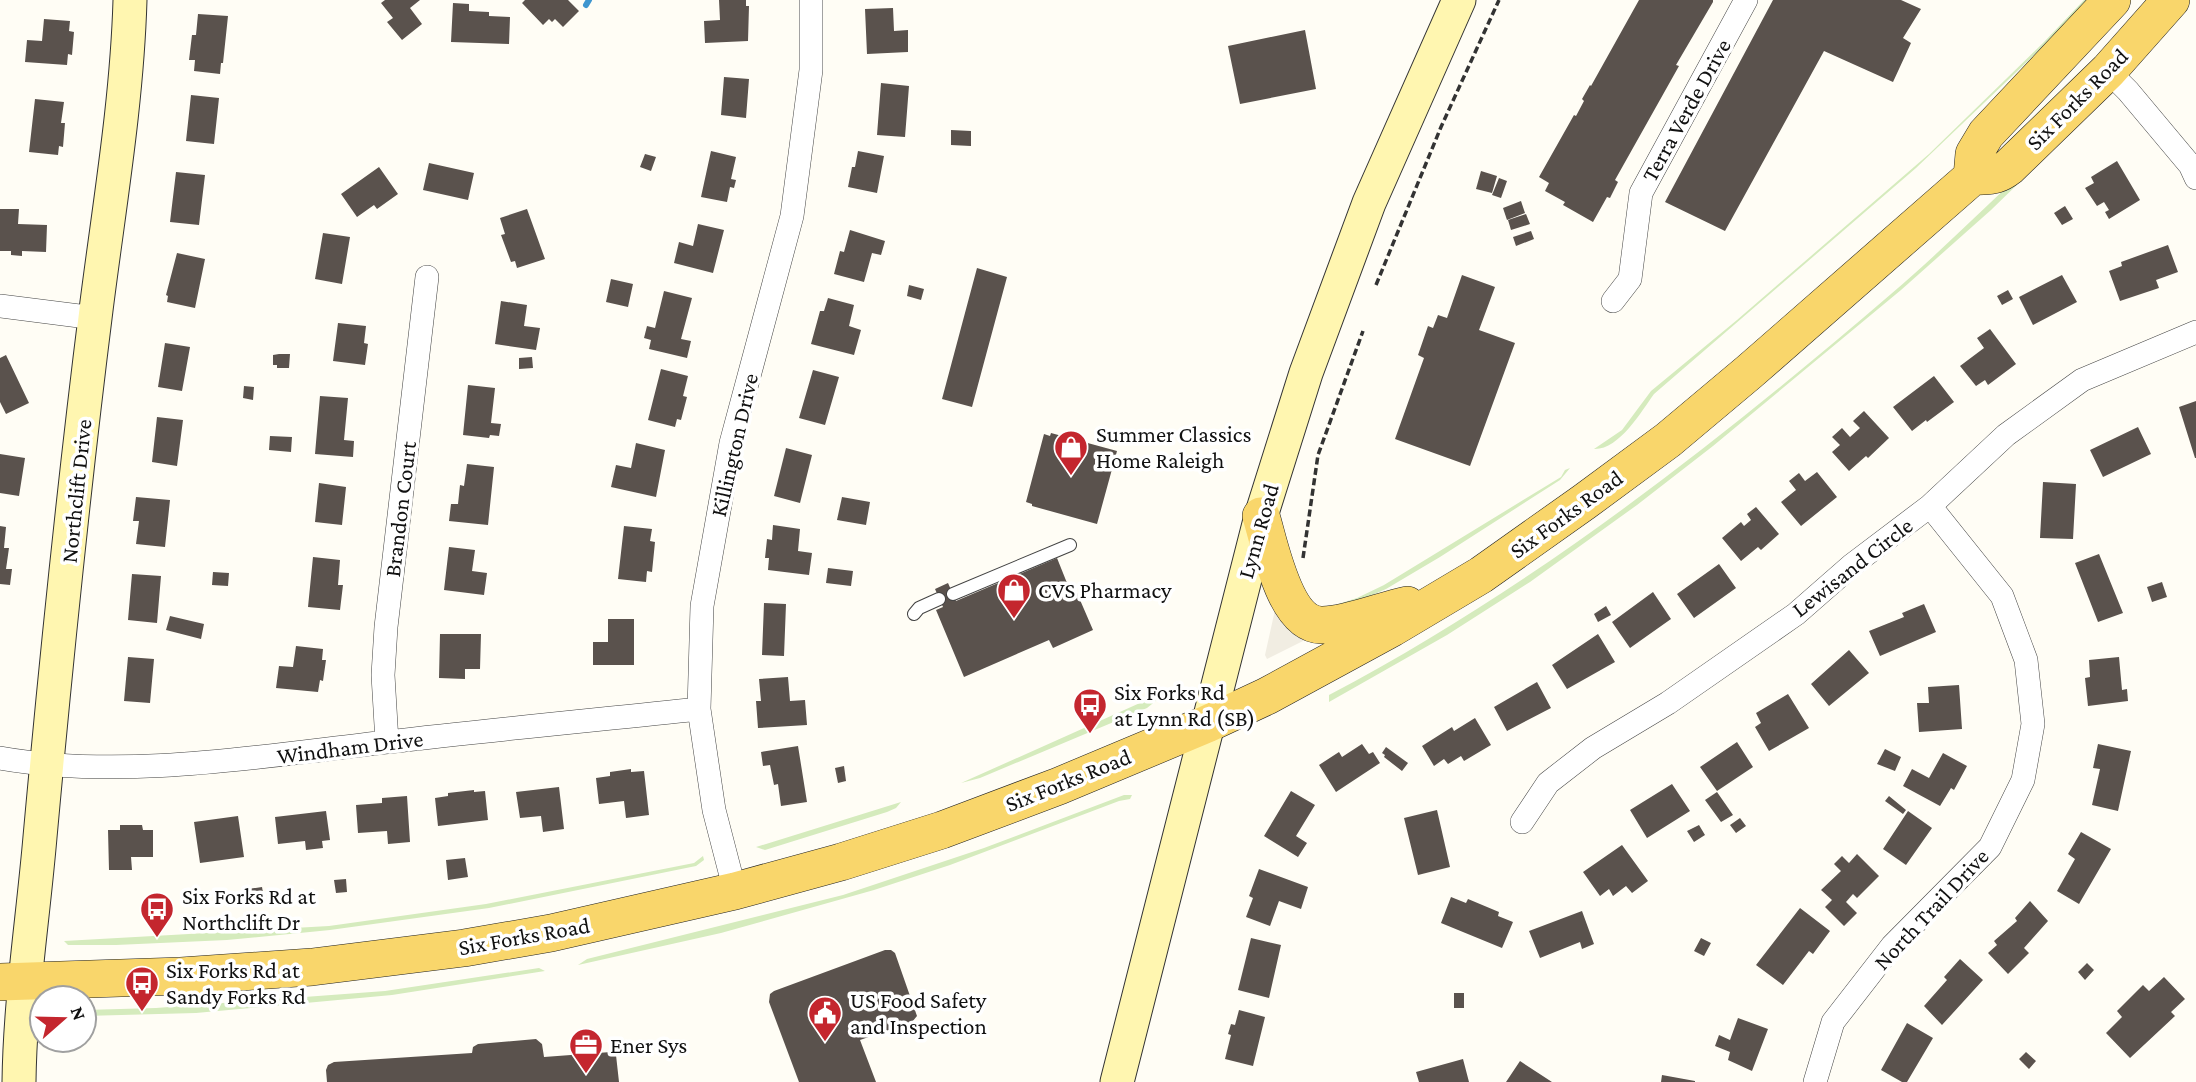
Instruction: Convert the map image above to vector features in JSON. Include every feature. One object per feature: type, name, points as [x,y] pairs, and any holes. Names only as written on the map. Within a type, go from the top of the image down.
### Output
[{"type":"main road","name":"Northclift Drive","points":[[19,1082],[20,1032],[13,982],[47,765],[95,318],[129,47],[130,0]]},
{"type":"main road","name":"Lynn Road","points":[[1117,1082],[1261,516],[1306,373],[1369,203],[1459,0]]},
{"type":"main road","name":"Six Forks Road","points":[[1972,177],[1974,154],[1986,134],[2112,0]]},
{"type":"main road","name":"Six Forks Road","points":[[13,982],[181,976],[312,967],[464,948],[551,933],[735,891],[841,862],[942,830],[1059,786],[1207,724],[1266,696],[1436,603],[1574,510],[1668,440],[1972,177],[2000,174],[2018,159],[2108,71],[2171,0]]},
{"type":"main road","points":[[1261,516],[1280,582],[1293,606],[1309,622],[1321,625],[1402,606],[1436,603]]},
{"type":"street","name":"Killington Drive","points":[[735,891],[714,810],[699,709],[702,606],[731,443],[792,216],[811,69],[811,0]]},
{"type":"street","name":"Terra Verde Drive","points":[[1612,300],[1630,279],[1641,193],[1746,0]]},
{"type":"street","points":[[2108,71],[2190,165],[2196,178]]},
{"type":"street","name":"Brandon Court","points":[[387,742],[383,675],[386,627],[427,277]]},
{"type":"street","points":[[0,306],[95,318]]},
{"type":"street","name":"Lewisand Circle","points":[[1522,822],[1548,783],[1594,748],[1668,703],[1796,614],[1852,565],[1930,506],[2006,435],[2082,380],[2196,332]]},
{"type":"street","name":"North Trail Drive","points":[[1815,1082],[1833,1021],[1892,946],[1990,847],[2023,780],[2033,724],[2026,660],[2002,596],[1930,506]]},
{"type":"street","name":"Windham Drive","points":[[0,758],[47,765],[160,766],[285,755],[699,709]]},
{"type":"lane","points":[[953,594],[1070,545]]},
{"type":"lane","points":[[914,614],[919,608],[939,599]]},
{"type":"path","points":[[1376,285],[1441,127],[1499,0]]},
{"type":"path","points":[[1302,565],[1318,455],[1363,331]]},
{"type":"green space","points":[[2084,0],[2088,0],[1916,168],[1654,394],[1621,437],[1603,448],[1594,449],[1622,430],[1651,391],[1929,154]]},
{"type":"green space","points":[[2093,107],[2094,110],[1991,210],[1901,290],[1713,446],[1530,582],[1447,635],[1329,702],[1329,695],[1479,608],[1551,560],[1690,458],[1825,350],[1908,279],[2067,128]]},
{"type":"green space","points":[[1570,468],[1560,480],[1386,589],[1343,608],[1326,608],[1357,598],[1384,585],[1561,477],[1565,470]]},
{"type":"green space","points":[[1160,694],[1147,708],[980,778],[961,783]]},
{"type":"green space","points":[[1124,795],[1132,795],[1130,799],[874,890],[721,933],[578,965],[587,959],[843,895],[984,848]]},
{"type":"green space","points":[[901,802],[887,812],[765,850],[756,847]]},
{"type":"green space","points":[[703,856],[704,860],[696,866],[489,908],[330,930],[227,940],[116,945],[68,945],[64,941],[329,926],[486,904],[694,863]]},
{"type":"green space","points":[[539,968],[545,971],[392,995],[196,1013],[98,1016],[98,1010],[156,1008],[385,991]]},
{"type":"shaded area","points":[[1275,610],[1309,638],[1267,659],[1265,655]]},
{"type":"building","points":[[385,0],[420,0],[410,8],[422,24],[402,40],[387,22],[393,18],[381,3]]},
{"type":"building","points":[[525,0],[568,0],[579,11],[563,27],[555,19],[552,22],[549,19],[543,25],[522,3]]},
{"type":"building","points":[[719,0],[746,0],[746,6],[749,6],[748,41],[705,43],[704,21],[720,20]]},
{"type":"building","points":[[1639,0],[1713,2],[1615,180],[1618,182],[1610,198],[1607,197],[1593,222],[1545,191],[1549,183],[1539,177],[1574,115],[1576,116],[1584,101],[1582,99]]},
{"type":"building","points":[[1773,0],[1901,0],[1921,9],[1903,38],[1911,43],[1893,82],[1824,51],[1725,231],[1665,202]]},
{"type":"building","points":[[453,3],[469,4],[469,11],[489,12],[489,16],[510,17],[509,44],[451,42]]},
{"type":"building","points":[[893,8],[894,31],[908,30],[908,52],[867,54],[865,9]]},
{"type":"building","points":[[198,14],[228,16],[220,74],[194,71],[195,60],[189,60]]},
{"type":"building","points":[[44,19],[70,21],[69,31],[74,32],[72,55],[68,54],[67,65],[25,62],[27,40],[42,41]]},
{"type":"building","points":[[1305,30],[1316,89],[1240,104],[1228,46]]},
{"type":"building","points":[[724,77],[749,79],[746,118],[721,115]]},
{"type":"building","points":[[881,83],[909,86],[905,137],[877,135]]},
{"type":"building","points":[[191,95],[219,98],[214,144],[186,141]]},
{"type":"building","points":[[35,99],[64,102],[61,123],[65,123],[63,147],[59,146],[58,155],[29,152]]},
{"type":"building","points":[[951,130],[971,131],[971,146],[951,145]]},
{"type":"building","points":[[711,151],[736,157],[731,179],[736,180],[734,188],[730,187],[727,202],[701,197]]},
{"type":"building","points":[[858,151],[884,156],[877,193],[848,187]]},
{"type":"building","points":[[645,154],[656,157],[651,171],[640,167]]},
{"type":"building","points":[[2117,161],[2140,200],[2109,219],[2105,212],[2109,210],[2104,202],[2097,206],[2085,188],[2094,183],[2091,177]]},
{"type":"building","points":[[429,163],[474,173],[468,200],[423,190]]},
{"type":"building","points":[[379,167],[398,194],[377,209],[374,205],[357,217],[341,194]]},
{"type":"building","points":[[1481,171],[1497,176],[1492,193],[1476,189]]},
{"type":"building","points":[[176,172],[205,175],[199,225],[170,222]]},
{"type":"building","points":[[1499,178],[1507,181],[1501,198],[1492,195]]},
{"type":"building","points":[[1521,201],[1525,213],[1507,220],[1503,208]]},
{"type":"building","points":[[2065,206],[2073,219],[2062,225],[2054,213]]},
{"type":"building","points":[[0,209],[19,209],[18,224],[47,225],[46,252],[22,251],[22,256],[11,255],[11,251],[0,251]]},
{"type":"building","points":[[527,209],[545,259],[517,268],[515,261],[511,262],[501,235],[505,234],[500,218]]},
{"type":"building","points":[[1526,214],[1530,224],[1511,230],[1508,220]]},
{"type":"building","points":[[698,224],[724,230],[713,273],[674,263],[679,242],[693,246]]},
{"type":"building","points":[[850,230],[885,241],[881,255],[872,253],[864,282],[834,274],[840,251],[844,252]]},
{"type":"building","points":[[1531,231],[1534,239],[1516,246],[1513,237]]},
{"type":"building","points":[[323,233],[350,237],[342,284],[315,279]]},
{"type":"building","points":[[2168,245],[2178,272],[2156,280],[2159,288],[2120,301],[2109,271],[2122,266],[2121,262]]},
{"type":"building","points":[[177,253],[205,259],[195,308],[167,302],[166,295]]},
{"type":"building","points":[[977,268],[1007,277],[972,407],[942,399]]},
{"type":"building","points":[[1462,275],[1495,287],[1479,330],[1515,343],[1470,466],[1395,439],[1424,358],[1418,355],[1428,326],[1433,328],[1438,315],[1447,318]]},
{"type":"building","points":[[2062,275],[2077,302],[2033,325],[2019,297]]},
{"type":"building","points":[[611,279],[633,284],[628,307],[606,302]]},
{"type":"building","points":[[909,285],[924,289],[921,300],[907,296]]},
{"type":"building","points":[[2008,290],[2013,299],[2002,305],[1997,296]]},
{"type":"building","points":[[664,291],[692,298],[681,339],[691,341],[687,358],[649,349],[651,340],[644,338],[647,326],[655,328]]},
{"type":"building","points":[[828,298],[854,305],[849,326],[861,330],[854,355],[811,344],[820,311],[824,311]]},
{"type":"building","points":[[501,301],[527,305],[524,326],[540,328],[536,350],[495,344]]},
{"type":"building","points":[[338,323],[366,326],[364,343],[368,344],[365,365],[333,361]]},
{"type":"building","points":[[1990,329],[2016,364],[1988,385],[1985,380],[1976,386],[1960,366],[1984,348],[1977,338]]},
{"type":"building","points":[[165,343],[190,347],[182,391],[158,387]]},
{"type":"building","points":[[290,354],[289,368],[277,368],[277,365],[273,365],[273,355]]},
{"type":"building","points":[[6,355],[29,403],[6,414],[0,402],[0,358]]},
{"type":"building","points":[[532,357],[533,368],[519,369],[519,358]]},
{"type":"building","points":[[661,369],[688,376],[683,396],[687,397],[681,420],[677,419],[675,427],[648,420]]},
{"type":"building","points":[[813,370],[839,377],[825,425],[799,418]]},
{"type":"building","points":[[1934,376],[1954,402],[1912,431],[1893,407]]},
{"type":"building","points":[[468,385],[495,388],[491,423],[501,424],[499,436],[490,435],[489,438],[463,435]]},
{"type":"building","points":[[244,386],[254,387],[253,400],[243,398]]},
{"type":"building","points":[[320,396],[348,398],[344,440],[354,441],[353,457],[315,454]]},
{"type":"building","points":[[2196,401],[2196,458],[2195,458],[2179,407]]},
{"type":"building","points":[[1864,411],[1889,438],[1849,471],[1832,452],[1840,445],[1832,437],[1842,428],[1850,437],[1860,428],[1853,421]]},
{"type":"building","points":[[157,417],[183,420],[177,466],[152,462]]},
{"type":"building","points":[[2138,427],[2151,454],[2103,477],[2090,450]]},
{"type":"building","name":"Summer Classics Home Raleigh","points":[[1051,433],[1117,451],[1097,524],[1026,502],[1044,434],[1050,436]]},
{"type":"building","points":[[270,436],[292,437],[291,452],[269,450]]},
{"type":"building","points":[[636,443],[665,450],[656,497],[611,487],[616,465],[631,468]]},
{"type":"building","points":[[786,448],[812,455],[800,503],[774,496]]},
{"type":"building","points":[[0,454],[25,458],[19,496],[0,493]]},
{"type":"building","points":[[467,464],[494,467],[488,525],[449,521],[451,504],[458,504],[460,485],[464,486]]},
{"type":"building","points":[[1817,472],[1837,497],[1801,526],[1781,502],[1796,490],[1789,481],[1799,473],[1805,481]]},
{"type":"building","points":[[2043,482],[2076,484],[2073,539],[2040,538]]},
{"type":"building","points":[[319,483],[346,487],[342,525],[315,522]]},
{"type":"building","points":[[136,497],[170,500],[165,547],[136,544],[139,521],[133,521]]},
{"type":"building","points":[[842,497],[870,502],[866,525],[837,520]]},
{"type":"building","points":[[1756,507],[1779,534],[1761,550],[1758,547],[1741,561],[1722,538],[1741,522],[1744,526],[1751,520],[1747,514]]},
{"type":"building","points":[[773,525],[800,529],[798,551],[812,553],[809,575],[768,570],[769,558],[765,558],[767,539],[772,540]]},
{"type":"building","points":[[0,526],[6,527],[4,548],[9,548],[6,569],[12,569],[10,585],[0,584]]},
{"type":"building","points":[[624,526],[652,529],[650,541],[655,542],[652,572],[647,571],[646,582],[618,579]]},
{"type":"building","points":[[449,547],[475,550],[472,571],[487,573],[484,595],[444,590]]},
{"type":"building","points":[[2099,554],[2123,613],[2098,622],[2075,563]]},
{"type":"building","points":[[313,557],[340,560],[338,585],[343,585],[340,610],[308,607]]},
{"type":"building","name":"CVS Pharmacy","points":[[1057,558],[1069,588],[1074,586],[1093,630],[1053,648],[1049,640],[964,677],[936,610],[943,607],[935,589],[948,583],[956,601]]},
{"type":"building","points":[[1719,564],[1736,588],[1694,618],[1677,594]]},
{"type":"building","points":[[828,568],[853,571],[851,586],[826,583]]},
{"type":"building","points":[[213,572],[229,573],[228,586],[212,585]]},
{"type":"building","points":[[132,574],[161,576],[157,623],[128,620]]},
{"type":"building","points":[[2162,582],[2167,597],[2152,602],[2147,587]]},
{"type":"building","points":[[1653,592],[1671,619],[1630,648],[1612,622]]},
{"type":"building","points":[[764,603],[786,604],[784,656],[762,655]]},
{"type":"building","points":[[1924,604],[1936,632],[1880,656],[1869,631],[1904,617],[1902,613]]},
{"type":"building","points":[[1606,606],[1611,615],[1598,622],[1594,614]]},
{"type":"building","points":[[170,616],[204,624],[201,639],[166,630]]},
{"type":"building","points":[[608,619],[634,619],[634,665],[593,665],[593,642],[608,642]]},
{"type":"building","points":[[440,634],[481,634],[480,669],[465,669],[465,679],[439,678]]},
{"type":"building","points":[[1598,634],[1615,662],[1567,689],[1552,665]]},
{"type":"building","points":[[296,646],[323,649],[322,660],[326,660],[323,681],[320,680],[318,692],[276,688],[279,666],[293,667]]},
{"type":"building","points":[[1849,650],[1869,673],[1829,706],[1811,684]]},
{"type":"building","points":[[128,657],[154,659],[150,703],[124,701]]},
{"type":"building","points":[[2119,657],[2122,690],[2127,689],[2128,701],[2088,706],[2085,678],[2090,677],[2089,660]]},
{"type":"building","points":[[788,677],[790,701],[805,700],[807,725],[758,728],[756,701],[761,701],[759,679]]},
{"type":"building","points":[[1537,682],[1551,708],[1507,731],[1494,707]]},
{"type":"building","points":[[1959,685],[1962,729],[1919,732],[1917,703],[1929,703],[1928,687]]},
{"type":"building","points":[[1788,694],[1809,728],[1769,751],[1755,727],[1761,723],[1756,713]]},
{"type":"building","points":[[1475,718],[1491,745],[1464,761],[1461,756],[1448,764],[1444,759],[1434,766],[1422,746],[1452,727],[1454,731]]},
{"type":"building","points":[[1737,742],[1753,767],[1717,791],[1700,767]]},
{"type":"building","points":[[1362,744],[1369,754],[1373,752],[1380,763],[1336,792],[1319,765],[1339,752],[1342,757]]},
{"type":"building","points":[[2098,744],[2131,751],[2118,811],[2092,805],[2100,769],[2093,768]]},
{"type":"building","points":[[798,746],[807,802],[781,806],[778,784],[774,785],[770,765],[763,766],[761,752]]},
{"type":"building","points":[[1386,747],[1408,763],[1402,771],[1384,757],[1382,753]]},
{"type":"building","points":[[1885,749],[1901,757],[1895,771],[1877,764]]},
{"type":"building","points":[[1943,753],[1967,766],[1954,790],[1951,788],[1940,806],[1903,786],[1912,769],[1929,778]]},
{"type":"building","points":[[844,766],[846,781],[838,783],[835,768]]},
{"type":"building","points":[[631,769],[631,772],[644,771],[649,815],[626,818],[624,801],[599,804],[596,778],[610,776],[610,772]]},
{"type":"building","points":[[1672,784],[1690,811],[1647,838],[1630,810]]},
{"type":"building","points":[[559,787],[564,829],[543,832],[541,816],[520,818],[516,792]]},
{"type":"building","points":[[485,791],[488,820],[438,826],[435,798],[448,796],[448,793]]},
{"type":"building","points":[[1291,791],[1315,805],[1296,836],[1307,843],[1298,857],[1264,836]]},
{"type":"building","points":[[1717,792],[1733,815],[1721,822],[1705,800]]},
{"type":"building","points":[[407,796],[410,842],[388,844],[387,831],[358,833],[356,805],[382,803],[382,798]]},
{"type":"building","points":[[1889,796],[1906,810],[1903,814],[1885,801]]},
{"type":"building","points":[[1437,810],[1450,867],[1418,875],[1404,818]]},
{"type":"building","points":[[326,811],[330,840],[322,841],[323,848],[306,850],[305,841],[278,844],[275,817]]},
{"type":"building","points":[[1908,811],[1932,828],[1906,865],[1883,849]]},
{"type":"building","points":[[238,816],[244,857],[200,863],[194,822]]},
{"type":"building","points":[[1740,818],[1746,826],[1736,833],[1730,825]]},
{"type":"building","points":[[120,825],[142,825],[143,830],[153,830],[153,857],[131,857],[132,870],[109,870],[108,830],[120,830]]},
{"type":"building","points":[[1699,825],[1705,835],[1694,842],[1687,831]]},
{"type":"building","points":[[2081,832],[2111,849],[2079,904],[2057,891],[2075,859],[2068,854]]},
{"type":"building","points":[[1622,845],[1648,881],[1632,893],[1626,886],[1613,896],[1609,889],[1600,896],[1583,872]]},
{"type":"building","points":[[1857,854],[1879,876],[1857,898],[1853,894],[1846,902],[1857,913],[1844,926],[1825,907],[1832,900],[1821,890],[1841,871],[1834,864],[1842,856],[1849,863]]},
{"type":"building","points":[[465,858],[468,877],[448,880],[446,860]]},
{"type":"building","points":[[1259,869],[1308,887],[1301,909],[1279,901],[1270,926],[1246,917],[1253,898],[1249,896]]},
{"type":"building","points":[[346,879],[347,892],[336,893],[334,880]]},
{"type":"building","points":[[262,887],[265,904],[251,906],[248,889]]},
{"type":"building","points":[[1451,897],[1466,903],[1468,899],[1499,912],[1498,916],[1513,922],[1502,948],[1441,923]]},
{"type":"building","points":[[2030,901],[2048,921],[2024,948],[2029,953],[2008,974],[1988,953],[1997,945],[1994,941],[2017,921],[2015,918]]},
{"type":"building","points":[[1800,908],[1830,931],[1813,954],[1809,951],[1783,985],[1756,965]]},
{"type":"building","points":[[1582,911],[1594,944],[1582,949],[1580,942],[1540,958],[1529,931]]},
{"type":"building","points":[[1251,938],[1281,945],[1269,998],[1238,990]]},
{"type":"building","points":[[1701,938],[1711,943],[1704,956],[1694,951]]},
{"type":"building","points":[[885,950],[895,953],[917,1016],[912,1022],[860,1040],[876,1082],[799,1082],[769,1002],[770,994]]},
{"type":"building","points":[[1960,959],[1983,980],[1942,1025],[1924,1006],[1947,980],[1944,977]]},
{"type":"building","points":[[2087,963],[2094,970],[2085,980],[2078,972]]},
{"type":"building","points":[[2164,977],[2185,999],[2171,1012],[2175,1016],[2130,1058],[2106,1033],[2122,1017],[2117,1011],[2143,985],[2149,991]]},
{"type":"building","points":[[1454,993],[1464,993],[1464,1008],[1454,1008]]},
{"type":"building","points":[[1239,1010],[1265,1017],[1253,1066],[1225,1059],[1231,1035],[1228,1034],[1231,1024],[1235,1025]]},
{"type":"building","points":[[1738,1018],[1768,1029],[1752,1071],[1728,1060],[1730,1052],[1715,1046],[1719,1035],[1730,1040]]},
{"type":"building","points":[[1907,1023],[1933,1038],[1907,1082],[1902,1082],[1881,1070]]},
{"type":"building","points":[[536,1039],[542,1044],[544,1057],[611,1052],[616,1055],[619,1082],[327,1082],[326,1070],[328,1065],[334,1062],[472,1053],[473,1047],[478,1044]]},
{"type":"building","points":[[2026,1052],[2036,1061],[2029,1069],[2019,1059]]},
{"type":"building","points":[[1463,1059],[1469,1082],[1419,1082],[1416,1072]]},
{"type":"building","points":[[1520,1061],[1552,1082],[1506,1082]]},
{"type":"building","points":[[1662,1075],[1695,1081],[1695,1082],[1661,1082]]},
{"type":"waterway","points":[[586,5],[589,0]]},
{"type":"place","name":"Summer Classics Home Raleigh","points":[[1071,477]]},
{"type":"place","name":"CVS Pharmacy","points":[[1014,620]]},
{"type":"place","name":"Six Forks Rd at Lynn Rd (SB)","points":[[1090,735]]},
{"type":"place","name":"Six Forks Rd at Northclift Dr","points":[[157,939]]},
{"type":"place","name":"Six Forks Rd at Sandy Forks Rd","points":[[142,1013]]},
{"type":"place","name":"US Food Safety and Inspection","points":[[825,1043]]},
{"type":"place","name":"Ener Sys","points":[[586,1075]]}]
